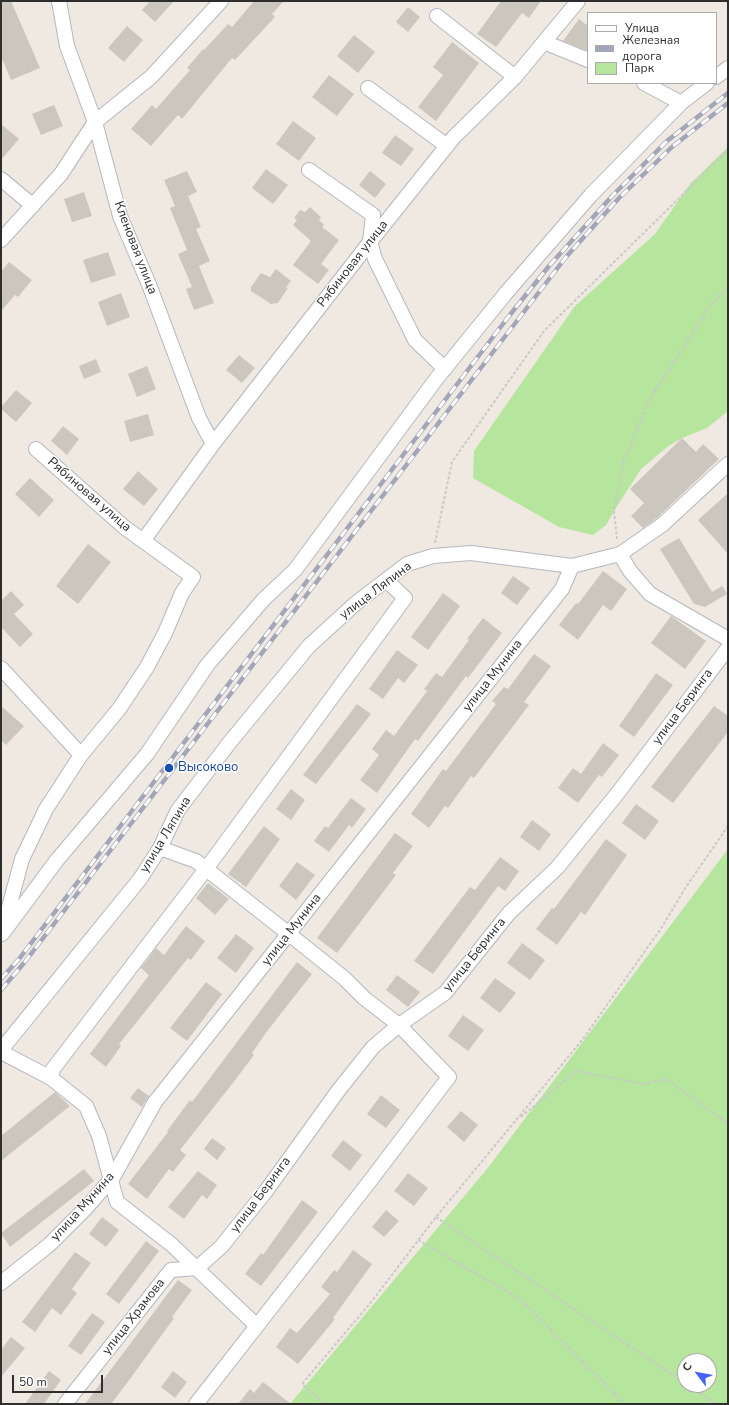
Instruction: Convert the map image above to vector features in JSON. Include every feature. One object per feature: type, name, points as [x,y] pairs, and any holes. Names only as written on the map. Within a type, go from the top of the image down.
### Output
[{"type":"street","name":"Кленовая улица","points":[[59,1],[67,46],[95,122],[120,216],[150,287],[199,418],[213,444]]},
{"type":"street","points":[[1,240],[60,174],[95,122],[150,77],[221,1]]},
{"type":"street","name":"Рябиновая улица","points":[[143,541],[213,444],[370,242],[447,146],[515,77],[578,1]]},
{"type":"street","points":[[437,16],[515,77]]},
{"type":"street","points":[[544,42],[587,60]]},
{"type":"street","points":[[717,75],[728,68]]},
{"type":"street","points":[[646,84],[681,103]]},
{"type":"street","points":[[2,934],[57,860],[147,754],[208,664],[264,598],[295,570],[445,369],[506,293],[591,195],[681,103],[706,84]]},
{"type":"street","points":[[368,88],[447,146]]},
{"type":"street","points":[[309,170],[373,215],[370,242],[375,259],[414,340],[445,369]]},
{"type":"street","points":[[1,179],[32,205]]},
{"type":"street","name":"Рябиновая улица","points":[[36,449],[124,527],[193,577],[182,593],[165,632],[147,667],[119,709],[81,755]]},
{"type":"street","points":[[572,566],[620,554],[662,526],[728,465]]},
{"type":"street","name":"улица Ляпина","points":[[1,1051],[131,890],[160,848],[178,810],[230,742],[309,646],[356,604],[407,564],[432,556],[471,553],[572,566]]},
{"type":"street","points":[[620,554],[630,572],[650,594],[728,639]]},
{"type":"street","name":"улица Мунина","points":[[1,1283],[49,1244],[87,1207],[110,1180],[155,1102],[562,589],[572,566]]},
{"type":"street","points":[[51,1078],[53,1069],[206,869],[405,598],[386,580]]},
{"type":"street","name":"улица Беринга","points":[[197,1268],[226,1241],[266,1191],[338,1091],[374,1047],[400,1025],[445,993],[509,913],[557,868],[617,794],[728,648]]},
{"type":"street","points":[[1,668],[81,755],[46,809],[22,859],[2,934]]},
{"type":"street","points":[[160,848],[196,861],[289,934],[344,978],[364,998],[400,1025],[449,1077],[196,1404]]},
{"type":"street","points":[[1,1051],[51,1078],[86,1106],[99,1136],[117,1202],[172,1245],[257,1326]]},
{"type":"street","name":"улица Храмова","points":[[65,1404],[171,1270],[197,1268]]},
{"type":"path","points":[[432,556],[452,462],[544,331],[728,150]]},
{"type":"path","points":[[620,554],[614,511],[622,462],[652,395],[711,305],[728,286]]},
{"type":"path","points":[[324,1404],[302,1384],[372,1301],[436,1217],[583,1040],[662,927],[684,890],[728,826]]},
{"type":"path","points":[[517,1121],[576,1070],[643,1084],[666,1079],[728,1124]]},
{"type":"path","points":[[436,1217],[677,1378]]},
{"type":"path","points":[[418,1240],[520,1299],[625,1404]]},
{"type":"path","points":[[700,1393],[716,1404]]},
{"type":"green space","points":[[728,147],[728,411],[707,428],[682,438],[667,447],[641,469],[606,525],[593,535],[559,527],[473,478],[474,451],[575,306],[655,234],[690,184]]},
{"type":"green space","points":[[728,849],[728,1404],[290,1404],[487,1169]]},
{"type":"building","points":[[1,1],[11,1],[40,68],[11,80],[1,56]]},
{"type":"building","points":[[150,1],[174,1],[155,22],[142,10]]},
{"type":"building","points":[[254,1],[284,1],[272,14],[275,17],[235,60],[232,58],[182,119],[178,115],[151,146],[131,129],[152,105],[156,109],[190,70],[187,68],[203,49],[204,50],[228,24],[232,27]]},
{"type":"building","points":[[501,1],[541,1],[529,18],[522,13],[496,47],[477,34]]},
{"type":"building","points":[[408,7],[420,17],[408,32],[396,22]]},
{"type":"building","points":[[579,19],[587,25],[587,51],[563,41]]},
{"type":"building","points":[[127,26],[143,40],[124,62],[108,48]]},
{"type":"building","points":[[354,35],[375,52],[358,73],[337,56]]},
{"type":"building","points":[[452,42],[479,63],[436,121],[418,107],[443,75],[433,67]]},
{"type":"building","points":[[329,75],[354,94],[337,116],[312,97]]},
{"type":"building","points":[[54,105],[63,126],[41,135],[32,114]]},
{"type":"building","points":[[293,121],[316,138],[299,161],[276,144]]},
{"type":"building","points":[[1,124],[19,139],[1,160]]},
{"type":"building","points":[[395,135],[414,149],[401,166],[382,153]]},
{"type":"building","points":[[266,169],[288,185],[273,204],[252,188]]},
{"type":"building","points":[[187,171],[197,192],[188,196],[201,227],[196,229],[210,261],[199,266],[214,303],[194,310],[186,289],[192,287],[178,254],[187,250],[170,208],[175,206],[164,180]]},
{"type":"building","points":[[370,171],[386,184],[375,198],[359,185]]},
{"type":"building","points":[[84,192],[92,216],[72,222],[64,199]]},
{"type":"building","points":[[310,207],[321,217],[319,220],[324,225],[322,227],[339,240],[321,264],[329,270],[318,284],[293,265],[311,241],[293,225],[297,220],[294,218],[300,210],[305,212]]},
{"type":"building","points":[[108,252],[116,275],[91,283],[83,260]]},
{"type":"building","points":[[9,262],[32,280],[18,297],[15,295],[1,311],[1,272]]},
{"type":"building","points":[[276,269],[291,281],[286,287],[288,288],[278,303],[271,304],[251,291],[251,287],[261,273],[270,277]]},
{"type":"building","points":[[121,293],[130,317],[107,326],[98,302]]},
{"type":"building","points":[[239,355],[255,368],[242,383],[226,370]]},
{"type":"building","points":[[96,359],[101,372],[84,379],[79,366]]},
{"type":"building","points":[[147,366],[156,389],[137,397],[128,374]]},
{"type":"building","points":[[16,390],[32,403],[16,422],[1,409],[1,407]]},
{"type":"building","points":[[148,414],[154,435],[130,442],[124,421]]},
{"type":"building","points":[[63,426],[79,439],[67,455],[51,441]]},
{"type":"building","points":[[682,438],[696,452],[703,444],[719,459],[657,518],[643,528],[631,516],[644,503],[630,489]]},
{"type":"building","points":[[138,471],[158,489],[144,506],[123,489]]},
{"type":"building","points":[[30,478],[54,500],[39,517],[15,494]]},
{"type":"building","points":[[728,493],[728,554],[698,520]]},
{"type":"building","points":[[679,538],[712,592],[722,586],[727,594],[705,607],[694,604],[660,549]]},
{"type":"building","points":[[88,544],[111,562],[78,604],[56,586]]},
{"type":"building","points":[[603,571],[627,589],[611,611],[603,605],[578,640],[559,625],[576,603],[578,604]]},
{"type":"building","points":[[513,576],[530,588],[517,605],[501,593]]},
{"type":"building","points":[[11,591],[24,605],[14,614],[33,634],[20,647],[1,627],[1,601]]},
{"type":"building","points":[[443,593],[460,606],[428,650],[411,637]]},
{"type":"building","points":[[671,616],[706,641],[685,669],[651,643]]},
{"type":"building","points":[[483,618],[502,633],[468,678],[466,676],[418,741],[415,739],[377,793],[360,780],[379,755],[372,749],[386,730],[394,736],[427,691],[424,689],[436,673],[442,677]]},
{"type":"building","points":[[397,650],[418,665],[404,683],[398,678],[383,699],[369,689]]},
{"type":"building","points":[[534,654],[551,666],[524,702],[529,705],[474,778],[471,776],[448,808],[445,806],[429,828],[411,814],[443,769],[446,771],[496,704],[492,701],[504,687],[508,689]]},
{"type":"building","points":[[656,673],[673,685],[634,737],[619,726]]},
{"type":"building","points":[[357,704],[371,714],[316,784],[303,775]]},
{"type":"building","points":[[1,706],[24,726],[6,745],[1,740]]},
{"type":"building","points":[[714,706],[728,716],[728,732],[673,803],[651,787]]},
{"type":"building","points":[[603,743],[619,755],[602,777],[599,775],[578,803],[558,788],[573,768],[581,774]]},
{"type":"building","points":[[291,789],[305,800],[291,820],[276,809]]},
{"type":"building","points":[[351,798],[366,809],[352,828],[349,825],[329,852],[314,841],[325,826],[328,828]]},
{"type":"building","points":[[636,804],[659,821],[645,840],[622,823]]},
{"type":"building","points":[[532,820],[551,834],[539,851],[520,837]]},
{"type":"building","points":[[264,826],[280,839],[246,887],[228,874]]},
{"type":"building","points":[[395,833],[413,846],[393,873],[396,875],[337,953],[317,938]]},
{"type":"building","points":[[606,839],[627,855],[585,915],[581,912],[557,945],[536,929],[552,908],[554,909]]},
{"type":"building","points":[[500,857],[519,871],[505,891],[498,886],[433,974],[414,961],[470,887],[475,890]]},
{"type":"building","points":[[297,862],[315,875],[296,900],[279,886]]},
{"type":"building","points":[[208,883],[229,899],[215,915],[196,898]]},
{"type":"building","points":[[186,926],[205,941],[191,960],[188,958],[119,1044],[121,1046],[106,1067],[90,1054],[149,975],[141,968],[156,948],[164,955]]},
{"type":"building","points":[[236,934],[254,948],[236,973],[217,958]]},
{"type":"building","points":[[522,943],[545,960],[530,980],[507,963]]},
{"type":"building","points":[[297,962],[312,974],[268,1030],[252,1053],[254,1055],[236,1079],[180,1150],[186,1155],[173,1172],[169,1169],[147,1199],[128,1184],[168,1132],[167,1131],[190,1100],[192,1102]]},
{"type":"building","points":[[397,975],[420,992],[408,1007],[386,990]]},
{"type":"building","points":[[495,978],[516,993],[500,1013],[480,998]]},
{"type":"building","points":[[206,982],[222,994],[187,1041],[170,1028]]},
{"type":"building","points":[[463,1015],[484,1030],[468,1051],[448,1036]]},
{"type":"building","points":[[138,1088],[149,1096],[142,1107],[130,1098]]},
{"type":"building","points":[[55,1092],[70,1106],[1,1161],[1,1136]]},
{"type":"building","points":[[381,1095],[400,1110],[386,1128],[367,1114]]},
{"type":"building","points":[[461,1111],[478,1125],[464,1142],[447,1127]]},
{"type":"building","points":[[212,1138],[226,1148],[217,1160],[204,1149]]},
{"type":"building","points":[[343,1140],[362,1155],[350,1171],[331,1156]]},
{"type":"building","points":[[84,1169],[94,1181],[10,1247],[1,1233]]},
{"type":"building","points":[[198,1171],[217,1185],[207,1199],[202,1195],[184,1219],[168,1207]]},
{"type":"building","points":[[408,1173],[428,1188],[414,1206],[394,1191]]},
{"type":"building","points":[[302,1200],[318,1212],[261,1286],[245,1274],[261,1253],[263,1255]]},
{"type":"building","points":[[386,1210],[399,1221],[384,1237],[372,1227]]},
{"type":"building","points":[[102,1217],[119,1230],[106,1247],[89,1234]]},
{"type":"building","points":[[146,1241],[159,1251],[119,1304],[106,1294]]},
{"type":"building","points":[[353,1250],[372,1264],[333,1318],[335,1319],[298,1364],[276,1347],[290,1328],[297,1333],[330,1294],[321,1287],[334,1270],[337,1272]]},
{"type":"building","points":[[75,1252],[91,1263],[72,1289],[77,1293],[61,1315],[52,1308],[35,1332],[22,1322]]},
{"type":"building","points":[[178,1280],[192,1290],[172,1317],[174,1318],[130,1379],[111,1404],[85,1404]]},
{"type":"building","points":[[92,1313],[105,1322],[81,1355],[68,1346]]},
{"type":"building","points":[[11,1337],[25,1348],[1,1377],[1,1350]]},
{"type":"building","points":[[49,1371],[61,1380],[44,1404],[25,1404]]},
{"type":"building","points":[[173,1371],[187,1382],[175,1398],[161,1387]]},
{"type":"building","points":[[263,1382],[291,1404],[238,1404],[250,1389],[254,1393]]},
{"type":"railway","points":[[1,979],[19,959],[509,316],[549,266],[614,194],[667,141],[728,93]]},
{"type":"railway","points":[[1,990],[24,963],[566,257],[619,198],[672,147],[728,103]]},
{"type":"place","name":"Высоково","points":[[169,768]]}]
